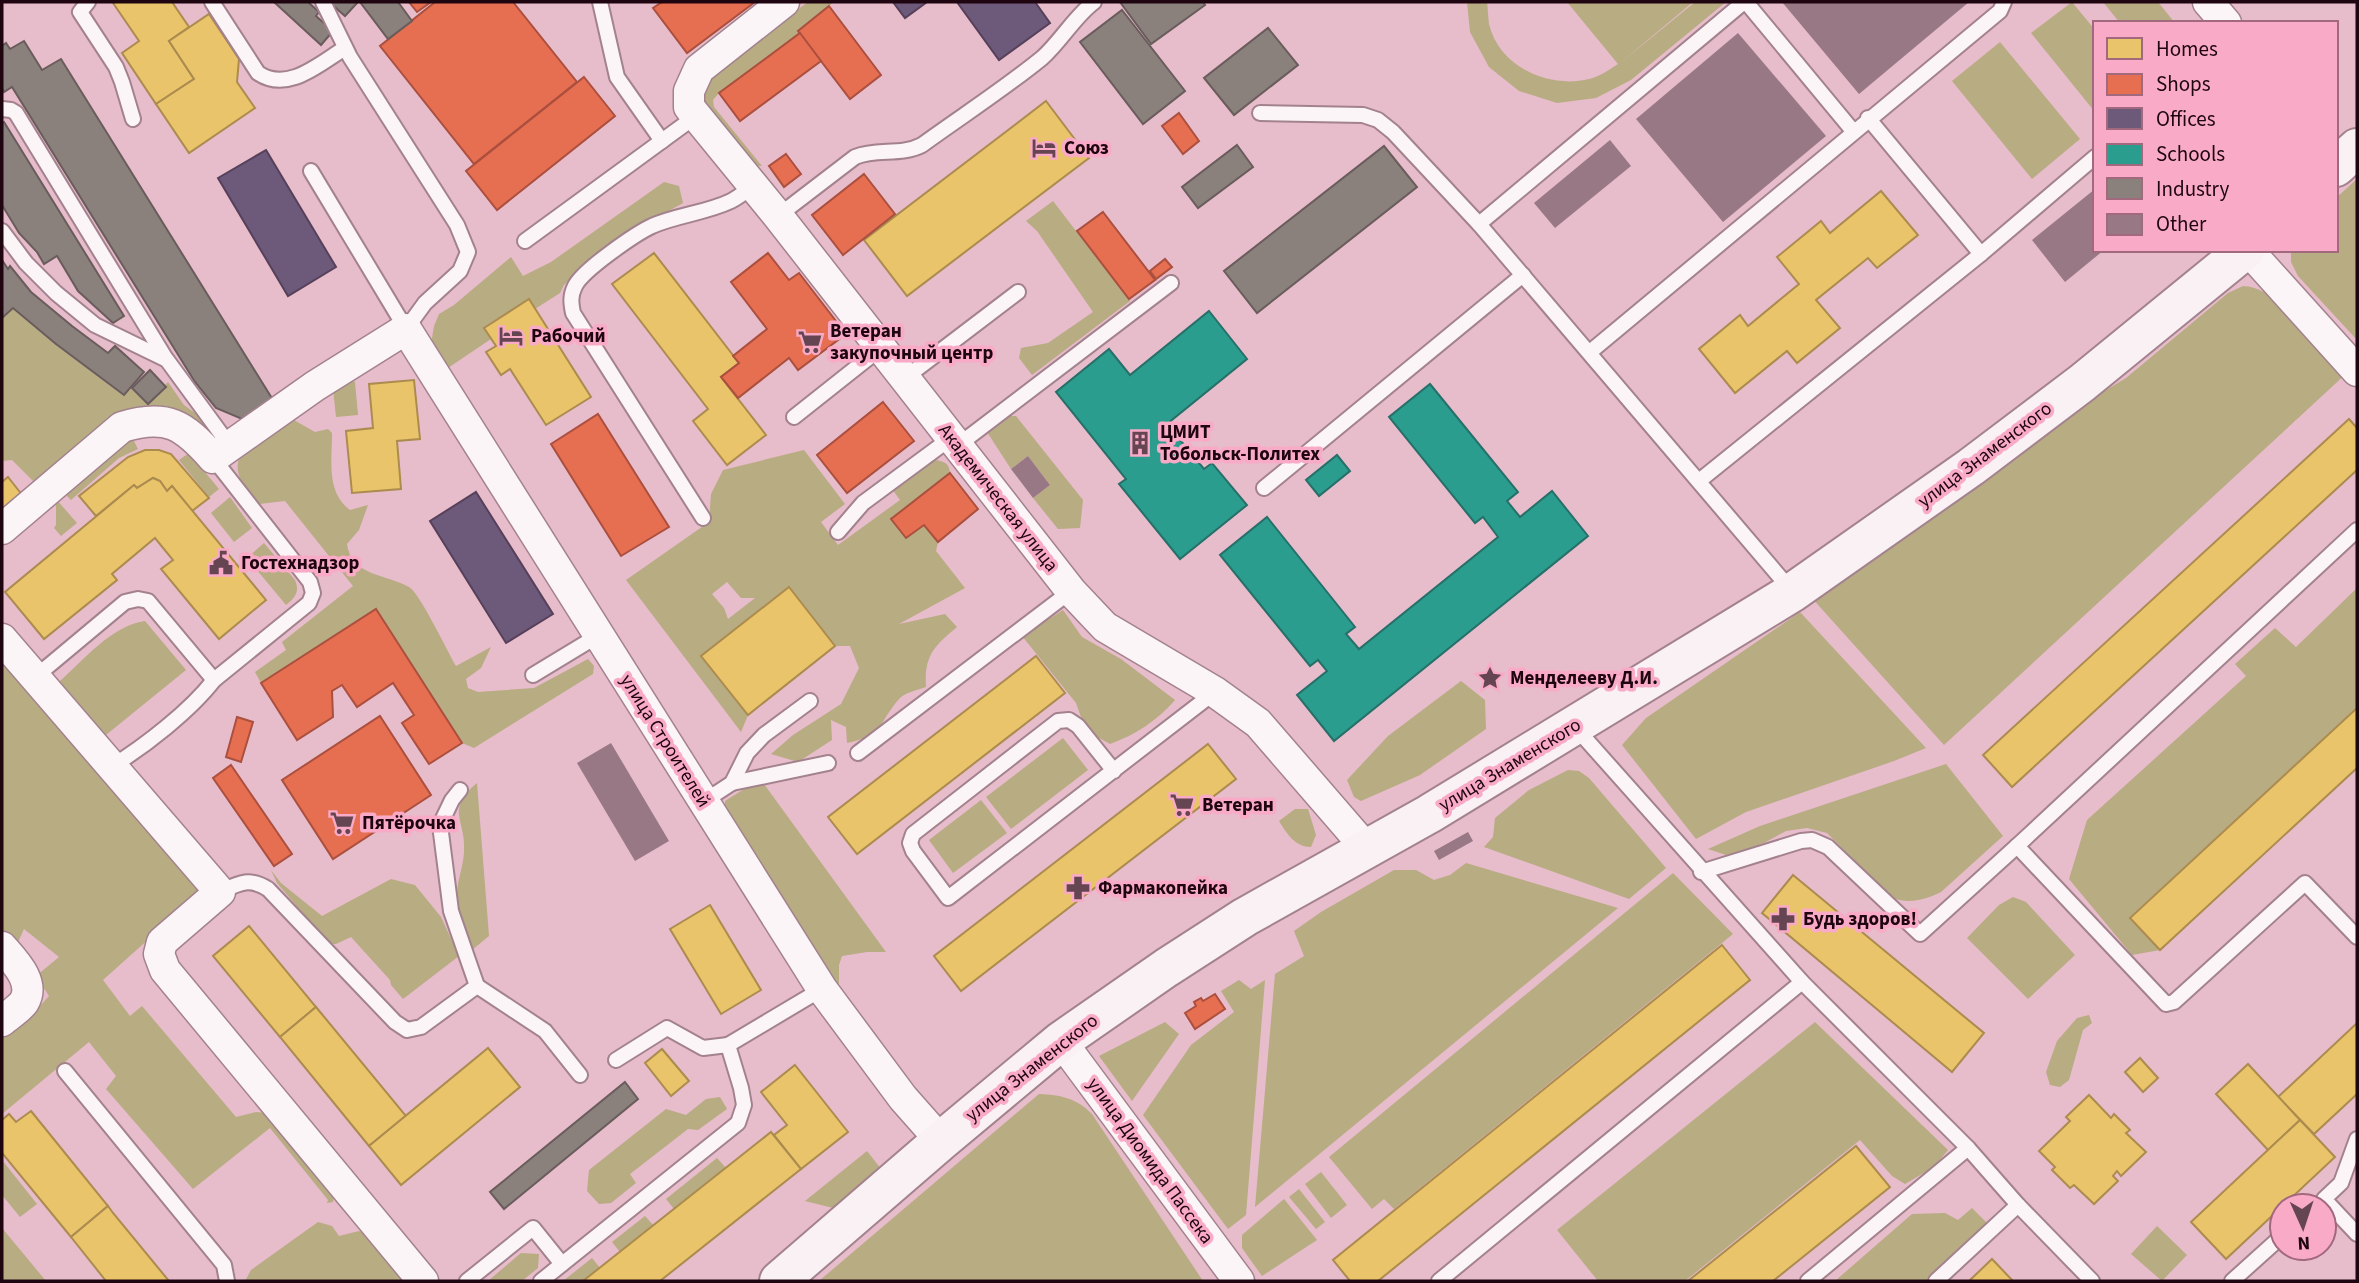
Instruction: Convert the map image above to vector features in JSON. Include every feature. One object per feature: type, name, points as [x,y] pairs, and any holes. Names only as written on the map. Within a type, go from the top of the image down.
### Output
[{"type":"main road","name":"улица Знаменского","points":[[779,1281],[940,1141],[1061,1041],[1245,917],[1440,807],[1793,592],[1983,458],[2082,383],[2245,252]]},
{"type":"street","points":[[693,103],[699,69],[784,2]]},
{"type":"street","points":[[2208,2],[2224,21]]},
{"type":"street","name":"Академическая улица","points":[[693,103],[753,186],[1071,591],[1105,627],[1215,692],[1258,723],[1367,849]]},
{"type":"street","points":[[2249,252],[2357,371]]},
{"type":"street","points":[[2,529],[122,428],[154,421],[173,424],[222,452],[315,386],[406,328]]},
{"type":"street","name":"улица Строителей","points":[[406,328],[822,989],[888,1080],[940,1141]]},
{"type":"street","points":[[2,639],[220,892],[162,942],[159,954],[164,970],[423,1281]]},
{"type":"street","points":[[2,947],[26,981],[27,993],[23,1004],[2,1021]]},
{"type":"street","name":"улица Диомида Пассека","points":[[1061,1041],[1239,1281]]},
{"type":"lane","points":[[88,2],[80,12],[116,67],[133,119]]},
{"type":"lane","points":[[212,2],[258,73],[269,81],[300,75],[345,48]]},
{"type":"lane","points":[[310,171],[406,328],[425,303],[460,271],[468,252],[457,225],[345,48],[323,2]]},
{"type":"lane","points":[[600,2],[617,77],[662,141]]},
{"type":"lane","points":[[778,216],[855,157],[868,151],[911,151],[922,145],[1042,57],[1075,23],[1082,11],[1094,2]]},
{"type":"lane","points":[[1479,224],[1745,2],[1853,131]]},
{"type":"lane","points":[[1590,352],[2000,10],[2004,2]]},
{"type":"lane","points":[[525,242],[662,141],[693,103]]},
{"type":"lane","points":[[2,109],[16,113],[222,452],[310,582],[313,593],[309,603],[215,680],[202,695],[131,755],[111,767]]},
{"type":"lane","points":[[1260,113],[1363,115],[1377,120],[1392,132],[1479,224],[1793,592]]},
{"type":"lane","points":[[1868,118],[1981,254]]},
{"type":"lane","points":[[1699,481],[1981,254],[2093,159]]},
{"type":"lane","points":[[703,518],[573,313],[571,299],[575,285],[585,274],[638,233],[734,200],[753,186]]},
{"type":"lane","points":[[2,231],[36,273],[95,325],[167,360]]},
{"type":"lane","points":[[1264,488],[1523,275]]},
{"type":"lane","points":[[838,532],[863,503],[954,442],[1171,283]]},
{"type":"lane","points":[[905,378],[1018,292]]},
{"type":"lane","points":[[794,417],[881,348]]},
{"type":"lane","points":[[1702,872],[1801,841],[1812,840],[1828,847],[1920,934],[2357,530]]},
{"type":"lane","points":[[858,753],[1071,591]]},
{"type":"lane","points":[[34,678],[125,602],[138,599],[148,601],[215,680]]},
{"type":"lane","points":[[533,675],[599,635]]},
{"type":"lane","points":[[1114,771],[1078,726],[1069,720],[1058,721],[913,834],[910,843],[913,851],[948,898],[1114,771],[1215,692]]},
{"type":"lane","points":[[732,783],[747,753],[764,735],[810,701]]},
{"type":"lane","points":[[1574,726],[1802,982],[1968,1148],[2018,1205],[2092,1281]]},
{"type":"lane","points":[[703,802],[732,783],[828,763]]},
{"type":"lane","points":[[460,790],[440,825],[450,911],[477,986],[545,1031],[580,1075]]},
{"type":"lane","points":[[2017,846],[2166,1004],[2174,1002],[2305,883],[2357,937]]},
{"type":"lane","points":[[220,892],[240,883],[256,882],[268,889],[395,1022],[407,1030],[421,1027],[477,986]]},
{"type":"lane","points":[[1439,1281],[1802,982]]},
{"type":"lane","points":[[616,1059],[667,1028],[703,1048],[728,1045],[822,989]]},
{"type":"lane","points":[[541,1281],[738,1123],[744,1105],[728,1045]]},
{"type":"lane","points":[[65,1071],[224,1265],[227,1281]]},
{"type":"lane","points":[[2331,1192],[2341,1183],[2357,1139]]},
{"type":"lane","points":[[1808,1281],[1968,1148]]},
{"type":"lane","points":[[1936,1281],[2018,1205]]},
{"type":"lane","points":[[2338,1218],[2357,1234]]},
{"type":"lane","points":[[467,1281],[533,1228],[562,1264]]},
{"type":"lane","points":[[2232,1281],[2268,1249]]},
{"type":"shaded area","points":[[808,2],[834,2],[798,30],[800,33],[713,100],[714,107],[762,166],[751,166],[702,102],[702,87],[714,71]]},
{"type":"shaded area","points":[[1467,2],[1487,2],[1489,24],[1495,39],[1514,63],[1542,77],[1574,81],[1597,77],[1618,64],[1567,2],[1693,2],[1619,64],[1695,2],[1726,2],[1631,80],[1596,98],[1557,103],[1519,91],[1489,67],[1470,32]]},
{"type":"shaded area","points":[[2072,2],[2093,28],[2093,110],[2031,33]]},
{"type":"shaded area","points":[[2103,2],[2158,2],[2173,21],[2118,21]]},
{"type":"shaded area","points":[[2000,42],[2080,139],[2032,179],[1952,81]]},
{"type":"shaded area","points":[[2357,179],[2357,340],[2298,276],[2291,262],[2291,252],[2338,252],[2338,196]]},
{"type":"shaded area","points":[[664,182],[679,186],[683,203],[649,222],[580,270],[564,285],[560,293],[535,309],[528,299],[484,327],[491,339],[442,372],[431,344],[439,314],[454,305],[511,257],[523,276],[551,262]]},
{"type":"shaded area","points":[[1053,201],[1130,301],[1032,375],[1019,358],[1021,348],[1048,343],[1093,312],[1037,231],[1026,221]]},
{"type":"shaded area","points":[[2243,286],[2271,296],[2285,307],[2348,372],[1944,745],[1811,597],[2078,407],[2126,378],[2228,293]]},
{"type":"shaded area","points":[[13,308],[124,395],[132,388],[148,404],[168,382],[184,405],[213,426],[211,431],[117,416],[33,481],[12,460],[2,461],[2,318]]},
{"type":"shaded area","points":[[347,378],[355,382],[358,415],[336,417],[333,389]]},
{"type":"shaded area","points":[[1006,416],[1016,416],[1083,500],[1080,528],[1058,529],[1033,498],[1050,485],[1028,456],[1011,469],[987,432]]},
{"type":"shaded area","points":[[292,419],[315,432],[328,429],[332,433],[331,465],[337,494],[350,510],[368,505],[359,530],[347,544],[355,562],[371,573],[414,591],[456,666],[491,647],[481,668],[466,679],[468,688],[478,692],[534,688],[588,659],[594,666],[593,674],[474,748],[462,743],[376,609],[261,683],[255,672],[286,650],[282,642],[353,586],[285,501],[259,504],[238,472],[239,459]]},
{"type":"shaded area","points":[[131,438],[138,449],[119,458],[71,500],[65,494]]},
{"type":"shaded area","points":[[804,450],[845,504],[821,522],[838,545],[900,500],[892,489],[914,469],[934,460],[949,467],[950,473],[891,520],[906,538],[924,525],[938,542],[936,551],[965,588],[899,624],[945,614],[957,627],[932,652],[927,667],[926,687],[900,698],[875,732],[868,736],[847,743],[846,727],[831,720],[832,740],[798,762],[771,754],[793,735],[841,704],[859,668],[850,646],[835,646],[748,715],[741,732],[626,580],[709,522],[711,494],[723,470]],"holes":[[[727,582],[741,598],[755,598],[728,619],[724,608],[712,594]]]},
{"type":"shaded area","points":[[189,453],[219,489],[209,497],[179,460]]},
{"type":"shaded area","points":[[230,497],[252,528],[234,542],[211,513]]},
{"type":"shaded area","points":[[56,499],[77,523],[61,536],[54,528]]},
{"type":"shaded area","points":[[264,543],[295,580],[296,594],[286,605],[247,558]]},
{"type":"shaded area","points":[[2357,588],[2357,708],[2130,917],[2160,950],[2132,955],[2069,879],[2087,820],[2246,676],[2235,664],[2275,628],[2296,647]]},
{"type":"shaded area","points":[[1063,610],[1082,637],[1121,659],[1175,700],[1154,720],[1128,736],[1110,744],[1099,738],[1083,723],[1076,703],[1022,636]]},
{"type":"shaded area","points":[[1800,612],[1926,748],[1746,812],[1696,839],[1622,745],[1646,718]]},
{"type":"shaded area","points":[[145,621],[186,670],[101,739],[59,688],[60,681],[110,636],[121,629]]},
{"type":"shaded area","points":[[2,656],[200,893],[103,980],[130,1016],[142,1006],[236,1117],[256,1112],[266,1113],[334,1196],[333,1202],[327,1203],[328,1200],[270,1128],[193,1189],[106,1089],[116,1076],[89,1042],[2,1114],[2,1035],[49,996],[36,976],[59,957],[24,929],[14,951],[2,936]]},
{"type":"shaded area","points":[[1461,681],[1485,700],[1486,729],[1420,775],[1361,801],[1354,797],[1347,780],[1388,736]]},
{"type":"shaded area","points":[[1063,738],[1088,770],[1011,829],[986,797]]},
{"type":"shaded area","points":[[1946,764],[2003,836],[1941,892],[1929,897],[1911,901],[1892,898],[1827,833],[1807,828],[1786,831],[1737,853],[1726,855],[1708,849],[1760,826]]},
{"type":"shaded area","points":[[1568,770],[1579,771],[1589,778],[1666,868],[1629,899],[1484,847],[1493,837],[1495,818],[1529,790]]},
{"type":"shaded area","points":[[477,783],[489,936],[472,950],[457,899],[464,853],[459,808],[467,792]]},
{"type":"shaded area","points":[[752,784],[764,784],[886,952],[842,956],[839,965],[839,994],[725,808],[725,801]]},
{"type":"shaded area","points":[[981,800],[1007,833],[953,873],[929,840]]},
{"type":"shaded area","points":[[1295,809],[1308,809],[1316,835],[1311,847],[1296,842],[1279,821]]},
{"type":"shaded area","points":[[1466,863],[1618,908],[1255,1207],[1275,974],[1304,956],[1294,931],[1321,912],[1394,870],[1416,870],[1434,880],[1450,875]]},
{"type":"shaded area","points":[[271,870],[281,883],[322,916],[391,879],[415,885],[441,917],[459,956],[403,999],[390,980],[351,937],[336,944],[329,944],[277,883]]},
{"type":"shaded area","points":[[1673,873],[1733,934],[1394,1209],[1384,1199],[1372,1209],[1329,1157]]},
{"type":"shaded area","points":[[2013,897],[2026,902],[2075,955],[2028,999],[1967,938],[1999,905]]},
{"type":"shaded area","points":[[1239,980],[1251,989],[1265,980],[1246,1215],[1228,1229],[1143,1115],[1191,1045],[1234,1012],[1221,991]]},
{"type":"shaded area","points":[[2089,1015],[2092,1023],[2083,1030],[2069,1080],[2060,1087],[2050,1085],[2046,1072],[2057,1041],[2077,1018]]},
{"type":"shaded area","points":[[1165,1022],[1179,1034],[1132,1101],[1099,1056]]},
{"type":"shaded area","points":[[1815,1022],[1948,1150],[1934,1167],[1905,1184],[1892,1176],[1860,1140],[1685,1281],[1598,1281],[1557,1230]]},
{"type":"shaded area","points":[[1039,1094],[1068,1098],[1092,1114],[1203,1281],[819,1281]]},
{"type":"shaded area","points":[[720,1097],[727,1109],[698,1130],[688,1129],[630,1174],[636,1183],[611,1203],[599,1204],[587,1191],[589,1170],[666,1109],[686,1115],[706,1099]]},
{"type":"shaded area","points":[[867,1151],[885,1174],[841,1210],[805,1201]]},
{"type":"shaded area","points":[[717,1158],[726,1168],[674,1209],[666,1199]]},
{"type":"shaded area","points":[[2,1160],[37,1204],[20,1217],[2,1195]]},
{"type":"shaded area","points":[[1321,1172],[1347,1205],[1331,1218],[1305,1184]]},
{"type":"shaded area","points":[[1299,1189],[1325,1222],[1316,1229],[1289,1197]]},
{"type":"shaded area","points":[[1284,1199],[1317,1240],[1262,1276],[1242,1248],[1242,1235]]},
{"type":"shaded area","points":[[1972,1208],[1987,1223],[1926,1281],[1835,1281],[1912,1214],[1945,1213],[1958,1220]]},
{"type":"shaded area","points":[[645,1216],[654,1226],[620,1252],[612,1242]]},
{"type":"shaded area","points":[[318,1222],[332,1226],[339,1236],[359,1231],[370,1235],[408,1281],[245,1281],[251,1270]]},
{"type":"shaded area","points":[[2157,1226],[2187,1255],[2162,1281],[2131,1254]]},
{"type":"shaded area","points":[[2,1228],[46,1281],[2,1281]]},
{"type":"shaded area","points":[[521,1253],[539,1254],[538,1268],[522,1281],[488,1281]]},
{"type":"shaded area","points":[[592,1258],[600,1268],[583,1281],[563,1281]]},
{"type":"building: Homes","points":[[172,2],[189,27],[169,41],[194,79],[156,104],[122,53],[139,41],[113,3]]},
{"type":"building: Homes","points":[[209,14],[239,59],[237,82],[255,108],[189,153],[156,104],[194,79],[169,41]]},
{"type":"building: Homes","points":[[1046,101],[1089,158],[907,296],[864,240]]},
{"type":"building: Homes","points":[[1881,191],[1918,235],[1877,268],[1868,258],[1816,300],[1840,328],[1797,363],[1787,351],[1735,393],[1699,349],[1740,315],[1748,326],[1799,284],[1777,257],[1821,221],[1830,233]]},
{"type":"building: Homes","points":[[654,253],[739,363],[721,377],[766,435],[727,465],[693,421],[708,409],[612,284]]},
{"type":"building: Homes","points":[[529,299],[591,397],[546,425],[510,369],[501,375],[486,352],[496,346],[484,328]]},
{"type":"building: Homes","points":[[414,380],[420,439],[397,441],[401,489],[352,493],[346,431],[373,428],[369,384]]},
{"type":"building: Homes","points":[[2349,419],[2357,428],[2357,470],[2012,787],[1983,755]]},
{"type":"building: Homes","points":[[145,450],[159,450],[171,454],[209,498],[192,511],[172,486],[167,491],[160,481],[153,478],[137,488],[134,485],[96,516],[79,496],[128,457]]},
{"type":"building: Homes","points":[[8,477],[23,496],[2,514],[2,482]]},
{"type":"building: Homes","points":[[153,478],[160,481],[167,491],[172,486],[266,600],[219,639],[161,569],[173,560],[155,538],[112,574],[117,580],[44,639],[5,592],[134,485],[137,488]]},
{"type":"building: Homes","points":[[789,587],[835,646],[748,715],[701,656]]},
{"type":"building: Homes","points":[[1036,656],[1065,693],[857,854],[828,817]]},
{"type":"building: Homes","points":[[2357,708],[2357,768],[2160,950],[2130,918]]},
{"type":"building: Homes","points":[[1208,744],[1236,779],[961,991],[934,956]]},
{"type":"building: Homes","points":[[1793,875],[1984,1033],[1952,1072],[1762,913]]},
{"type":"building: Homes","points":[[710,905],[761,990],[721,1014],[670,929]]},
{"type":"building: Homes","points":[[249,926],[316,1007],[280,1037],[213,956]]},
{"type":"building: Homes","points":[[1722,945],[1750,980],[1378,1281],[1350,1281],[1333,1260]]},
{"type":"building: Homes","points":[[316,1007],[406,1116],[369,1146],[280,1037]]},
{"type":"building: Homes","points":[[2357,1023],[2357,1094],[2314,1134],[2278,1097]]},
{"type":"building: Homes","points":[[488,1048],[520,1087],[401,1185],[369,1146]]},
{"type":"building: Homes","points":[[662,1049],[689,1081],[671,1096],[645,1063]]},
{"type":"building: Homes","points":[[2140,1058],[2158,1078],[2143,1092],[2125,1072]]},
{"type":"building: Homes","points":[[2248,1064],[2300,1120],[2268,1150],[2216,1094]]},
{"type":"building: Homes","points":[[795,1065],[848,1132],[801,1169],[774,1135],[787,1125],[761,1092]]},
{"type":"building: Homes","points":[[2089,1095],[2111,1118],[2114,1114],[2130,1130],[2126,1133],[2146,1152],[2121,1176],[2117,1171],[2113,1176],[2118,1181],[2094,1204],[2074,1185],[2070,1188],[2052,1170],[2055,1167],[2039,1151],[2070,1121],[2066,1117]]},
{"type":"building: Homes","points":[[31,1111],[108,1206],[71,1237],[2,1153],[2,1120],[9,1114],[16,1122]]},
{"type":"building: Homes","points":[[2300,1120],[2335,1157],[2298,1192],[2268,1192],[2268,1220],[2226,1259],[2191,1222]]},
{"type":"building: Homes","points":[[771,1132],[801,1169],[660,1281],[583,1281]]},
{"type":"building: Homes","points":[[1856,1146],[1890,1187],[1773,1281],[1688,1281]]},
{"type":"building: Homes","points":[[108,1206],[169,1281],[106,1281],[71,1237]]},
{"type":"building: Homes","points":[[1992,1259],[2013,1281],[1969,1281]]},
{"type":"building: Shops","points":[[409,2],[431,2],[417,12]]},
{"type":"building: Shops","points":[[435,2],[513,2],[577,82],[474,164],[380,46]]},
{"type":"building: Shops","points":[[662,2],[755,2],[687,53],[653,8]]},
{"type":"building: Shops","points":[[829,6],[881,75],[850,99],[798,31]]},
{"type":"building: Shops","points":[[800,33],[821,61],[740,121],[719,93]]},
{"type":"building: Shops","points":[[584,77],[615,116],[497,210],[466,171]]},
{"type":"building: Shops","points":[[1179,113],[1199,141],[1183,154],[1162,126]]},
{"type":"building: Shops","points":[[786,154],[801,174],[784,187],[769,166]]},
{"type":"building: Shops","points":[[864,174],[895,214],[843,255],[812,215]]},
{"type":"building: Shops","points":[[1103,212],[1155,280],[1129,299],[1077,231]]},
{"type":"building: Shops","points":[[768,253],[789,280],[799,273],[846,334],[798,370],[789,358],[738,398],[721,377],[739,363],[733,356],[767,329],[731,282]]},
{"type":"building: Shops","points":[[1165,259],[1172,267],[1156,279],[1150,271]]},
{"type":"building: Shops","points":[[883,402],[914,441],[847,493],[817,455]]},
{"type":"building: Shops","points":[[598,414],[669,527],[621,556],[551,444]]},
{"type":"building: Shops","points":[[950,473],[978,509],[938,542],[924,525],[906,538],[891,519]]},
{"type":"building: Shops","points":[[376,609],[462,743],[429,764],[402,723],[414,715],[393,683],[357,707],[342,685],[332,691],[333,717],[297,740],[261,683]]},
{"type":"building: Shops","points":[[380,716],[431,795],[333,859],[282,780]]},
{"type":"building: Shops","points":[[237,717],[253,722],[241,762],[226,757]]},
{"type":"building: Shops","points":[[231,765],[292,854],[274,866],[213,778]]},
{"type":"building: Shops","points":[[1215,994],[1225,1009],[1195,1029],[1185,1013],[1196,1006],[1194,1002],[1201,998],[1203,1001]]},
{"type":"building: Offices","points":[[893,2],[927,2],[905,18]]},
{"type":"building: Offices","points":[[957,2],[1035,2],[1050,23],[999,60]]},
{"type":"building: Offices","points":[[266,150],[336,267],[288,296],[218,178]]},
{"type":"building: Offices","points":[[476,492],[553,614],[506,643],[430,521]]},
{"type":"building: Schools","name":"ЦМИТ Тобольск-Политех","points":[[1209,311],[1247,359],[1167,424],[1204,469],[1212,463],[1247,505],[1180,559],[1119,484],[1126,479],[1056,392],[1109,349],[1130,375]]},
{"type":"building: Schools","points":[[1430,384],[1518,492],[1507,501],[1520,517],[1552,491],[1588,536],[1334,741],[1297,695],[1327,671],[1318,660],[1310,666],[1220,555],[1267,517],[1355,627],[1346,634],[1359,649],[1498,537],[1483,517],[1475,523],[1389,417]]},
{"type":"building: Schools","points":[[1337,455],[1350,471],[1319,496],[1306,480]]},
{"type":"building: Industry","points":[[274,2],[308,2],[319,12],[316,16],[333,31],[321,45]]},
{"type":"building: Industry","points":[[331,2],[358,2],[345,16]]},
{"type":"building: Industry","points":[[360,2],[398,2],[412,21],[388,39]]},
{"type":"building: Industry","points":[[1120,2],[1203,2],[1205,5],[1151,44]]},
{"type":"building: Industry","points":[[1122,10],[1185,91],[1143,124],[1080,42]]},
{"type":"building: Industry","points":[[1268,28],[1298,65],[1234,115],[1204,78]]},
{"type":"building: Industry","points":[[24,41],[42,70],[61,59],[273,400],[242,419],[216,408],[195,382],[12,87],[4,92],[2,46],[6,43],[10,49]]},
{"type":"building: Industry","points":[[4,122],[124,316],[113,323],[78,291],[57,256],[44,264],[19,233],[2,205]]},
{"type":"building: Industry","points":[[1237,145],[1253,167],[1198,208],[1182,187]]},
{"type":"building: Industry","points":[[1384,146],[1417,187],[1257,313],[1224,271]]},
{"type":"building: Industry","points":[[2,260],[31,292],[72,326],[108,353],[115,346],[144,372],[124,395],[13,308],[2,318]]},
{"type":"building: Industry","points":[[150,370],[166,387],[148,404],[132,388]]},
{"type":"building: Industry","points":[[625,1082],[638,1099],[504,1209],[490,1192]]},
{"type":"building: Other","points":[[1782,2],[1969,2],[1859,94]]},
{"type":"building: Other","points":[[1738,33],[1826,136],[1723,222],[1636,119]]},
{"type":"building: Other","points":[[1610,140],[1631,166],[1555,228],[1534,203]]},
{"type":"building: Other","points":[[2093,191],[2093,252],[2102,252],[2065,282],[2032,240]]},
{"type":"building: Other","points":[[1028,456],[1050,485],[1033,498],[1011,469]]},
{"type":"building: Other","points":[[611,743],[669,841],[635,861],[577,763]]},
{"type":"building: Other","points":[[1468,832],[1473,841],[1439,860],[1434,851]]},
{"type":"place","name":"Союз","points":[[1044,148]]},
{"type":"place","name":"Рабочий","points":[[511,336]]},
{"type":"place","name":"Ветеран закупочный центр","points":[[810,342]]},
{"type":"place","name":"ЦМИТ Тобольск-Политех","points":[[1140,443]]},
{"type":"place","name":"Гостехнадзор","points":[[221,563]]},
{"type":"place","name":"Менделееву Д.И.","points":[[1490,678]]},
{"type":"place","name":"Ветеран","points":[[1182,805]]},
{"type":"place","name":"Пятёрочка","points":[[342,823]]},
{"type":"place","name":"Фармакопейка","points":[[1078,888]]},
{"type":"place","name":"Будь здоров!","points":[[1783,919]]}]
